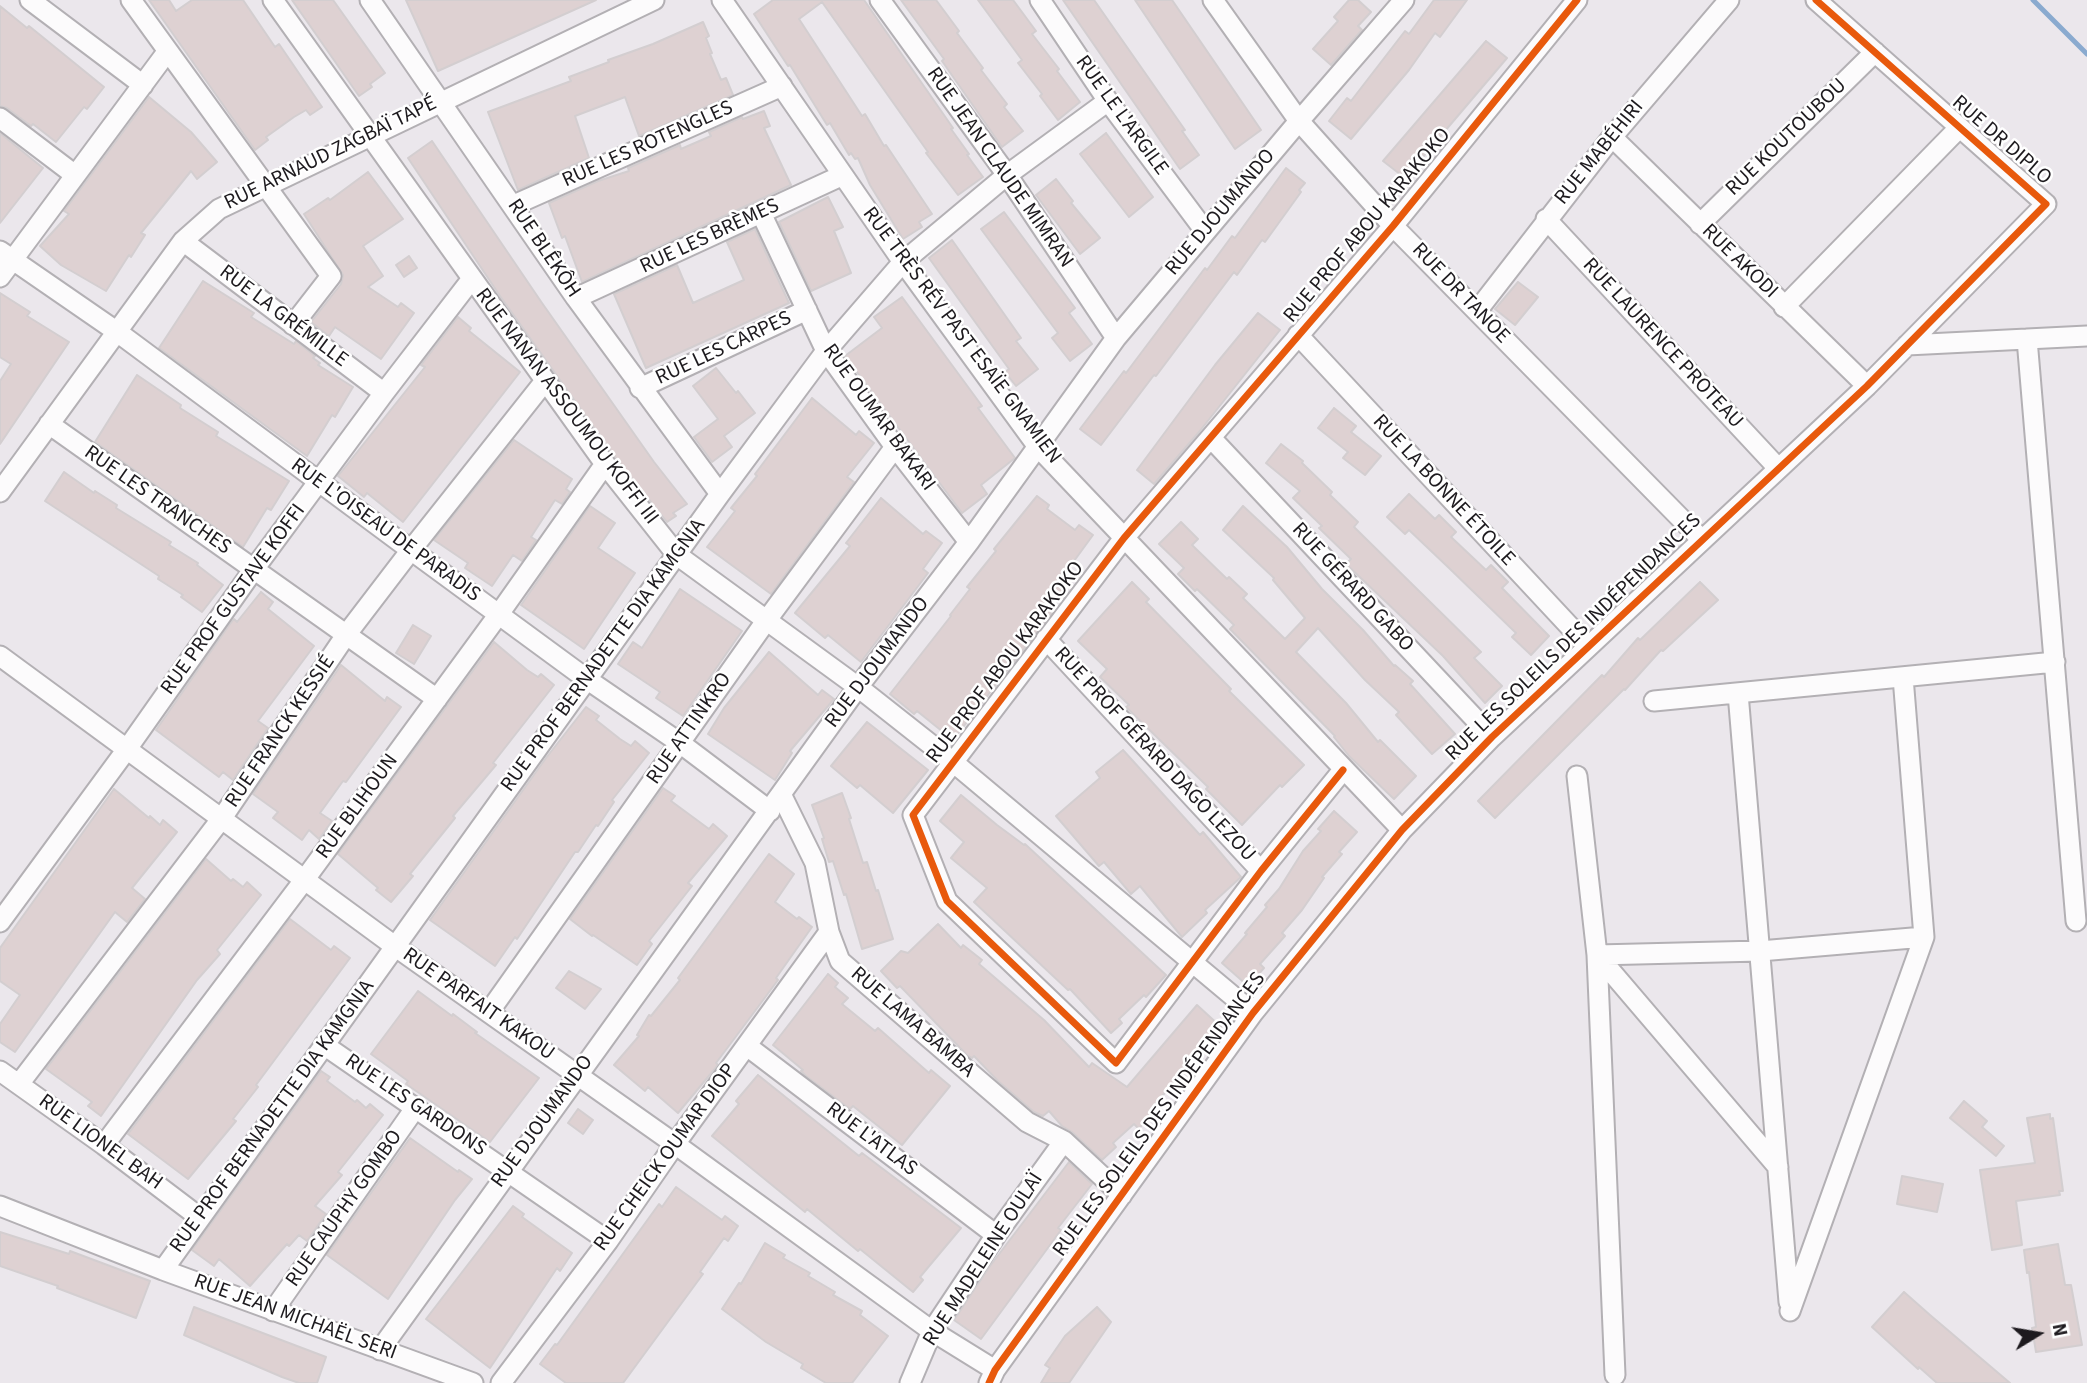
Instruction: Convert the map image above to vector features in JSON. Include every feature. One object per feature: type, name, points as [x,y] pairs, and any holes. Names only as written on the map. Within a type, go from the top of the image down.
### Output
[{"type":"street","points":[[30,0],[143,85]]},
{"type":"street","points":[[131,0],[331,276],[293,325]]},
{"type":"street","name":"RUE NANAN ASSOUMOU KOFFI III","points":[[273,0],[471,280],[605,464],[677,555],[858,687],[953,762],[1253,1013]]},
{"type":"street","name":"RUE BLÊKÔH","points":[[370,0],[576,298],[720,494]]},
{"type":"street","name":"RUE ARNAUD ZAGBAÏ TAPÉ","points":[[0,492],[183,241],[219,209],[654,0]]},
{"type":"street","name":"RUE TRÈS RÉV PAST ESAÏE GNAMIEN","points":[[722,0],[903,262],[1038,447],[1402,830]]},
{"type":"street","name":"RUE JEAN CLAUDE MIMRAN","points":[[880,0],[1007,175],[1116,338]]},
{"type":"street","name":"RUE LE L'ARGILE","points":[[1040,0],[1108,101],[1205,231]]},
{"type":"street","name":"RUE DR TANOE","points":[[1213,0],[1299,121],[1393,226],[1701,539]]},
{"type":"street","name":"RUE DJOUMANDO","points":[[380,1350],[858,687],[969,542],[1116,338],[1404,0]]},
{"type":"street","name":"RUE PROF ABOU KARAKOKO","points":[[1343,770],[1261,871],[1116,1063],[947,901],[913,815],[1124,538],[1393,226],[1577,0]]},
{"type":"street","name":"RUE MABÉHIRI","points":[[1477,312],[1546,219],[1729,0]]},
{"type":"street","name":"RUE DR DIPLO","points":[[1816,0],[2046,204],[1907,345]]},
{"type":"street","points":[[0,277],[6,255],[75,175],[167,52]]},
{"type":"street","name":"RUE KOUTOUBOU","points":[[1700,224],[1875,52]]},
{"type":"street","name":"RUE LES ROTENGLES","points":[[513,205],[782,86]]},
{"type":"street","name":"RUE PROF BERNADETTE DIA KAMGNIA","points":[[163,1270],[720,494],[826,351],[903,262],[1007,175],[1108,101]]},
{"type":"street","points":[[0,118],[75,175]]},
{"type":"street","points":[[1784,307],[1959,128]]},
{"type":"street","name":"RUE AKODI","points":[[1612,138],[1867,386]]},
{"type":"street","name":"RUE LES BRÈMES","points":[[576,298],[843,175]]},
{"type":"street","name":"RUE OUMAR BAKARI","points":[[761,213],[826,351],[895,447],[969,542]]},
{"type":"street","name":"RUE LAURENCE PROTEAU","points":[[1546,219],[1779,468]]},
{"type":"street","name":"RUE LA GRÉMILLE","points":[[183,241],[384,393]]},
{"type":"street","name":"RUE L'OISEAU DE PARADIS","points":[[6,255],[116,331],[770,811]]},
{"type":"street","name":"RUE PROF GUSTAVE KOFFI","points":[[2,916],[127,749],[254,569],[471,280]]},
{"type":"street","name":"RUE LES CARPES","points":[[640,388],[807,310]]},
{"type":"street","name":"RUE LA BONNE ÉTOILE","points":[[1298,335],[1588,646]]},
{"type":"street","points":[[1907,345],[2087,336]]},
{"type":"street","points":[[2027,339],[2076,921]]},
{"type":"street","name":"RUE LES SOLEILS DES INDÉPENDANCES","points":[[992,1377],[1253,1013],[1402,830],[1492,737],[1867,386],[1907,345]]},
{"type":"street","name":"RUE FRANCK KESSIÉ","points":[[19,1084],[222,818],[346,635],[545,381]]},
{"type":"street","name":"RUE LES TRANCHES","points":[[49,424],[437,699]]},
{"type":"street","name":"RUE GÉRARD GABO","points":[[1211,438],[1492,737]]},
{"type":"street","name":"RUE ATTINKRO","points":[[489,1012],[766,621],[895,447]]},
{"type":"street","name":"RUE BLIHOUN","points":[[104,1145],[305,879],[605,464]]},
{"type":"street","name":"RUE PROF GÉRARD DAGO LEZOU","points":[[1046,639],[1261,871]]},
{"type":"street","name":"RUE PARFAIT KAKOU","points":[[0,656],[396,947],[675,1144],[992,1377]]},
{"type":"street","points":[[1654,701],[2055,663]]},
{"type":"street","points":[[1738,693],[1790,1311],[1924,937],[1903,677]]},
{"type":"street","points":[[1577,776],[1597,955],[1615,1375]]},
{"type":"street","name":"RUE LAMA BAMBA","points":[[782,794],[815,863],[829,932],[840,961],[1027,1122],[1064,1141],[1122,1195]]},
{"type":"street","name":"RUE CHEICK OUMAR DIOP","points":[[501,1383],[608,1241],[829,932]]},
{"type":"street","points":[[1597,955],[1760,951],[1924,937]]},
{"type":"street","points":[[1597,955],[1778,1167]]},
{"type":"street","name":"RUE LES GARDONS","points":[[324,1045],[608,1241]]},
{"type":"street","name":"RUE L'ATLAS","points":[[747,1046],[996,1235]]},
{"type":"street","name":"RUE LIONEL BAH","points":[[0,1071],[199,1217]]},
{"type":"street","name":"RUE CAUPHY GOMBO","points":[[273,1311],[416,1107]]},
{"type":"street","name":"RUE MADELEINE OULAÏ","points":[[911,1383],[932,1331],[996,1235],[1064,1141]]},
{"type":"street","name":"RUE JEAN MICHAËL SERI","points":[[0,1206],[163,1270],[472,1383]]},
{"type":"building","points":[[149,0],[169,0],[176,11],[192,0],[243,0],[275,47],[279,44],[322,107],[310,115],[306,110],[294,117],[266,137],[268,140],[255,150]]},
{"type":"building","points":[[292,0],[333,0],[385,73],[359,96]]},
{"type":"building","points":[[406,0],[596,0],[438,71]]},
{"type":"building","points":[[773,0],[864,0],[953,128],[951,129],[983,177],[958,195],[822,2],[799,19],[862,116],[865,114],[932,214],[919,222],[922,227],[903,239],[870,185],[858,158],[855,159],[851,153],[849,155],[830,123],[827,125],[754,14]]},
{"type":"building","points":[[901,0],[936,0],[983,68],[981,70],[1007,104],[1004,107],[1023,131],[1002,147]]},
{"type":"building","points":[[978,0],[1013,0],[1036,31],[1032,34],[1080,102],[1058,120],[1018,63],[1022,60]]},
{"type":"building","points":[[1063,0],[1094,0],[1185,130],[1182,131],[1199,155],[1180,169]]},
{"type":"building","points":[[1135,0],[1172,0],[1261,130],[1235,149]]},
{"type":"building","points":[[1349,0],[1358,0],[1371,12],[1358,26],[1362,30],[1331,65],[1313,49],[1338,21],[1334,17]]},
{"type":"building","points":[[1434,0],[1467,0],[1440,37],[1435,33],[1409,70],[1351,139],[1329,121],[1347,98],[1351,101],[1405,31],[1409,34]]},
{"type":"building","points":[[0,6],[104,87],[56,142],[33,124],[31,126],[7,108],[0,106]]},
{"type":"building","points":[[703,22],[709,36],[706,38],[712,53],[710,54],[721,80],[726,78],[733,95],[639,136],[625,97],[575,116],[589,158],[518,190],[488,112],[571,81],[569,77]]},
{"type":"building","points":[[1486,41],[1507,58],[1405,178],[1383,161]]},
{"type":"building","points":[[149,97],[191,132],[217,162],[197,179],[191,171],[141,233],[145,235],[106,291],[61,265],[40,246],[69,214],[64,211]]},
{"type":"building","points":[[764,111],[770,126],[764,128],[791,185],[582,282],[549,203],[598,181],[629,171],[628,168],[680,145],[681,149],[711,136],[709,132],[742,117],[743,119]]},
{"type":"building","points":[[0,133],[43,168],[0,223]]},
{"type":"building","points":[[1106,133],[1153,197],[1129,217],[1080,154]]},
{"type":"building","points":[[432,141],[542,303],[654,462],[687,504],[673,513],[676,516],[667,522],[615,457],[500,296],[408,158]]},
{"type":"building","points":[[1286,168],[1305,183],[1299,190],[1301,192],[1265,242],[1262,240],[1237,275],[1234,272],[1101,445],[1080,429],[1205,268],[1207,270],[1232,236],[1235,238]]},
{"type":"building","points":[[368,172],[403,219],[363,246],[383,276],[368,287],[398,307],[401,303],[414,313],[381,359],[335,327],[329,336],[311,322],[341,284],[343,275],[304,214],[328,198],[330,200]]},
{"type":"building","points":[[1056,179],[1073,201],[1071,203],[1100,238],[1080,254],[1036,195]]},
{"type":"building","points":[[828,197],[843,227],[834,231],[851,273],[811,291],[779,222]]},
{"type":"building","points":[[1004,212],[1075,308],[1069,313],[1092,344],[1070,361],[1052,338],[1058,333],[981,229]]},
{"type":"building","points":[[755,229],[789,303],[646,368],[614,294],[677,265],[693,303],[744,280],[727,242]]},
{"type":"building","points":[[952,240],[1021,338],[1016,341],[1038,369],[1016,386],[1005,372],[1009,369],[929,258]]},
{"type":"building","points":[[409,256],[417,268],[404,277],[396,265]]},
{"type":"building","points":[[203,281],[254,313],[251,317],[294,344],[296,341],[315,356],[313,358],[320,363],[318,365],[353,387],[307,456],[159,348]]},
{"type":"building","points":[[1518,282],[1538,297],[1515,325],[1495,309]]},
{"type":"building","points":[[0,293],[30,312],[27,316],[69,342],[0,444],[0,381],[11,364],[0,357]]},
{"type":"building","points":[[902,297],[982,406],[978,408],[1015,458],[981,485],[987,494],[962,513],[845,356],[882,328],[874,317]]},
{"type":"building","points":[[1258,313],[1280,330],[1154,484],[1137,470],[1215,365]]},
{"type":"building","points":[[458,317],[471,328],[469,331],[520,372],[403,522],[367,493],[364,497],[338,476],[425,367],[421,365]]},
{"type":"building","points":[[716,368],[755,413],[724,436],[732,447],[712,462],[694,437],[718,419],[693,386]]},
{"type":"building","points":[[137,375],[181,405],[180,408],[218,432],[216,436],[289,481],[271,510],[267,508],[243,547],[95,442]]},
{"type":"building","points":[[812,398],[856,435],[859,431],[874,443],[847,477],[854,482],[771,594],[707,547],[735,511],[731,508]]},
{"type":"building","points":[[1334,408],[1356,426],[1351,432],[1381,456],[1365,475],[1343,458],[1348,452],[1318,428]]},
{"type":"building","points":[[514,440],[572,479],[566,489],[570,492],[562,504],[555,500],[531,537],[536,540],[522,561],[513,555],[492,586],[465,568],[468,563],[434,540]]},
{"type":"building","points":[[1281,444],[1303,461],[1332,492],[1330,495],[1358,522],[1354,527],[1481,652],[1474,658],[1502,686],[1485,703],[1443,656],[1346,564],[1351,559],[1293,498],[1300,491],[1266,463]]},
{"type":"building","points":[[64,472],[171,542],[169,545],[198,563],[197,565],[223,585],[202,612],[181,597],[183,595],[158,579],[159,576],[45,501]]},
{"type":"building","points":[[1409,494],[1435,519],[1439,515],[1456,532],[1451,537],[1486,570],[1491,565],[1508,582],[1502,588],[1549,636],[1531,655],[1512,637],[1516,633],[1449,568],[1409,530],[1405,534],[1387,517]]},
{"type":"building","points":[[1037,496],[1049,505],[1047,509],[1075,530],[1079,525],[1093,535],[1066,572],[1073,578],[1048,610],[1052,613],[953,740],[917,711],[914,714],[890,694],[951,616],[970,589],[967,587],[996,551],[994,549]]},
{"type":"building","points":[[881,498],[923,534],[926,531],[942,543],[923,569],[928,573],[861,662],[828,635],[825,638],[795,613],[850,546],[846,543]]},
{"type":"building","points":[[590,506],[615,523],[598,548],[635,573],[584,649],[521,605]]},
{"type":"building","points":[[1243,506],[1287,547],[1394,666],[1413,681],[1410,684],[1455,734],[1432,754],[1396,715],[1399,712],[1365,680],[1318,628],[1296,652],[1346,703],[1378,742],[1380,740],[1416,776],[1394,799],[1349,756],[1335,736],[1230,629],[1234,625],[1178,574],[1184,568],[1159,544],[1181,522],[1198,539],[1192,545],[1227,579],[1229,577],[1247,594],[1243,598],[1285,639],[1305,618],[1274,578],[1223,530]]},
{"type":"building","points":[[1132,582],[1149,599],[1146,602],[1231,689],[1229,691],[1304,765],[1282,787],[1280,785],[1242,825],[1206,789],[1208,787],[1126,707],[1129,705],[1100,677],[1107,669],[1078,641]]},
{"type":"building","points":[[1700,582],[1718,600],[1661,650],[1625,690],[1495,818],[1478,801],[1602,675],[1604,677],[1638,638],[1640,640]]},
{"type":"building","points":[[680,589],[742,631],[683,716],[656,698],[660,692],[618,664],[633,642],[642,648]]},
{"type":"building","points":[[261,592],[273,602],[268,609],[314,646],[258,721],[268,728],[233,780],[223,772],[219,777],[156,730],[230,624],[234,619],[237,622]]},
{"type":"building","points":[[413,625],[431,636],[414,664],[396,653]]},
{"type":"building","points":[[494,642],[527,670],[538,677],[541,674],[554,685],[391,902],[338,854]]},
{"type":"building","points":[[769,652],[818,695],[822,690],[834,699],[790,751],[792,753],[775,780],[708,734],[724,708]]},
{"type":"building","points":[[341,665],[385,701],[387,697],[401,707],[320,813],[332,821],[319,839],[309,830],[302,840],[273,818],[278,812],[253,794]]},
{"type":"building","points":[[586,707],[599,716],[596,720],[620,739],[631,746],[635,741],[649,753],[612,800],[614,802],[598,826],[596,825],[578,852],[575,852],[517,939],[515,937],[495,966],[430,920],[546,758]]},
{"type":"building","points":[[867,722],[928,770],[893,813],[860,785],[857,788],[831,766]]},
{"type":"building","points":[[1123,750],[1200,835],[1203,832],[1241,877],[1205,910],[1207,913],[1182,937],[1140,886],[1131,894],[1104,862],[1099,866],[1056,816],[1100,778],[1096,772]]},
{"type":"building","points":[[663,788],[675,796],[671,801],[709,829],[713,824],[727,836],[688,883],[692,886],[649,941],[652,944],[637,965],[570,919]]},
{"type":"building","points":[[114,789],[149,818],[150,816],[160,825],[163,820],[177,832],[132,888],[145,899],[127,922],[115,912],[15,1052],[0,1042],[0,1024],[20,995],[0,981],[0,948]]},
{"type":"building","points":[[842,793],[863,863],[867,862],[893,939],[862,949],[846,894],[844,895],[833,861],[829,862],[812,805]]},
{"type":"building","points":[[961,795],[1025,844],[1166,975],[1146,997],[1144,995],[1119,1019],[1122,1023],[1111,1033],[1070,989],[974,902],[987,888],[951,858],[964,842],[940,821]]},
{"type":"building","points":[[1334,811],[1357,832],[1339,852],[1342,854],[1282,933],[1285,936],[1260,964],[1264,968],[1248,986],[1222,963],[1267,907],[1265,905],[1279,889],[1303,851],[1321,831],[1318,829]]},
{"type":"building","points":[[769,854],[794,874],[775,902],[812,927],[776,978],[778,980],[716,1063],[718,1065],[678,1113],[648,1087],[645,1091],[614,1065],[639,1036],[637,1035],[649,1015],[651,1016],[680,980],[678,978]]},
{"type":"building","points":[[206,859],[231,881],[233,879],[243,887],[247,882],[261,895],[217,950],[220,954],[197,980],[101,1116],[88,1106],[92,1102],[46,1069]]},
{"type":"building","points":[[290,919],[331,950],[334,946],[350,958],[256,1085],[258,1087],[233,1119],[236,1121],[188,1179],[128,1134]]},
{"type":"building","points":[[938,924],[961,948],[963,945],[982,960],[979,964],[1044,1020],[1089,1067],[1092,1063],[1127,1087],[1197,1005],[1221,1027],[1152,1108],[1154,1109],[1139,1129],[1134,1124],[1113,1143],[1116,1147],[1102,1160],[1062,1126],[1049,1111],[1043,1116],[1034,1112],[974,1056],[972,1058],[967,1055],[900,986],[897,988],[881,971],[901,951],[908,953]]},
{"type":"building","points":[[569,971],[601,989],[585,1009],[556,988]]},
{"type":"building","points":[[828,974],[838,983],[835,987],[848,998],[842,1004],[875,1031],[878,1028],[929,1073],[931,1070],[950,1086],[902,1145],[853,1106],[850,1109],[806,1076],[801,1071],[803,1070],[773,1045]]},
{"type":"building","points":[[418,991],[539,1078],[490,1142],[406,1084],[408,1081],[371,1054]]},
{"type":"building","points":[[321,1071],[330,1077],[327,1081],[355,1102],[357,1100],[366,1108],[370,1104],[383,1115],[338,1172],[342,1175],[315,1206],[326,1214],[307,1241],[299,1235],[289,1246],[287,1244],[250,1286],[219,1259],[214,1266],[192,1250]]},
{"type":"building","points":[[758,1075],[859,1156],[862,1153],[961,1228],[920,1277],[923,1280],[913,1292],[807,1209],[805,1212],[712,1136],[739,1104],[736,1101]]},
{"type":"building","points":[[1964,1101],[1987,1121],[1982,1127],[2004,1146],[1996,1156],[1950,1118]]},
{"type":"building","points":[[578,1109],[593,1120],[583,1134],[568,1123]]},
{"type":"building","points":[[2050,1114],[2050,1119],[2053,1118],[2063,1191],[2059,1191],[2060,1195],[2016,1201],[2022,1245],[1992,1250],[1980,1170],[2035,1163],[2027,1118]]},
{"type":"building","points":[[410,1138],[472,1179],[388,1299],[327,1255]]},
{"type":"building","points":[[1069,1162],[1092,1184],[981,1339],[954,1320],[990,1266]]},
{"type":"building","points":[[1902,1176],[1943,1184],[1937,1212],[1897,1204]]},
{"type":"building","points":[[676,1187],[722,1220],[725,1216],[738,1226],[728,1241],[724,1238],[700,1272],[703,1274],[623,1383],[566,1383],[540,1364],[555,1344],[557,1345],[659,1204],[662,1207]]},
{"type":"building","points":[[513,1206],[524,1214],[522,1217],[572,1253],[560,1271],[557,1268],[490,1368],[426,1319]]},
{"type":"building","points":[[0,1232],[69,1254],[70,1251],[150,1281],[136,1318],[0,1266]]},
{"type":"building","points":[[765,1243],[785,1255],[783,1258],[810,1273],[808,1276],[835,1292],[833,1295],[862,1311],[860,1315],[888,1336],[852,1383],[826,1383],[801,1368],[803,1364],[766,1342],[722,1309],[739,1283],[741,1284]]},
{"type":"building","points":[[2058,1244],[2065,1285],[2071,1285],[2082,1345],[2036,1352],[2032,1328],[2036,1327],[2024,1250]]},
{"type":"building","points":[[1904,1292],[2010,1383],[1937,1383],[1919,1367],[1918,1369],[1872,1327]]},
{"type":"building","points":[[194,1307],[326,1357],[317,1383],[299,1383],[282,1377],[184,1335]]},
{"type":"building","points":[[1097,1307],[1111,1322],[1069,1383],[1041,1383],[1050,1368],[1045,1365],[1065,1336]]},
{"type":"waterway","points":[[2033,0],[2087,54]]},
{"type":"cycle path","points":[[1343,770],[1261,871],[1116,1063],[947,901],[913,815],[1124,538],[1393,226],[1577,0]]},
{"type":"cycle path","points":[[989,1383],[995,1370],[1253,1013],[1402,830],[1492,737],[1867,386],[2046,204],[1816,0]]}]
